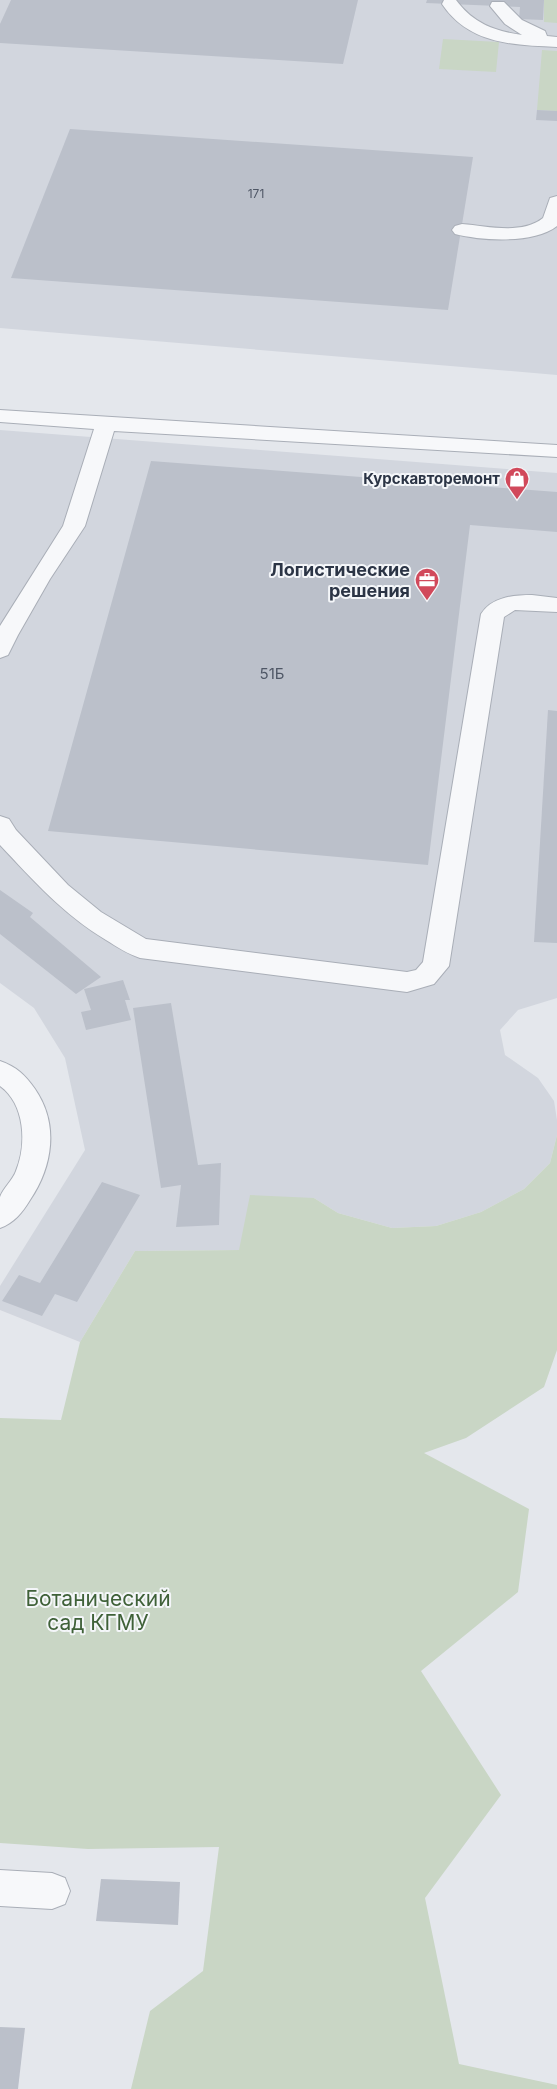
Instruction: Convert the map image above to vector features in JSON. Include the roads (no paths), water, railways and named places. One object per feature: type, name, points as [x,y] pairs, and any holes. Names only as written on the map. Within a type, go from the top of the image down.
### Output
[{"type":"street","points":[[450,4],[463,20],[484,32],[513,39],[557,41]]},
{"type":"street","points":[[498,6],[505,17],[523,29],[557,41]]},
{"type":"street","points":[[462,230],[509,233],[535,231],[551,221],[557,202]]},
{"type":"street","points":[[0,416],[557,451]]},
{"type":"street","points":[[0,650],[6,635],[74,526],[106,424]]},
{"type":"street","points":[[0,825],[6,836],[59,892],[92,919],[132,945],[140,948],[407,982],[425,977],[436,966],[494,614],[505,605],[514,603],[557,605]]},
{"type":"street","points":[[0,1072],[15,1083],[34,1114],[38,1150],[26,1184],[0,1216]]},
{"type":"street","points":[[0,1888],[52,1891]]},
{"type":"place","name":"Курскавторемонт","points":[[517,500]]},
{"type":"place","name":"Логистические решения","points":[[427,601]]},
{"type":"park label","name":"Ботанический сад КГМУ","points":[[98,1611]]}]
